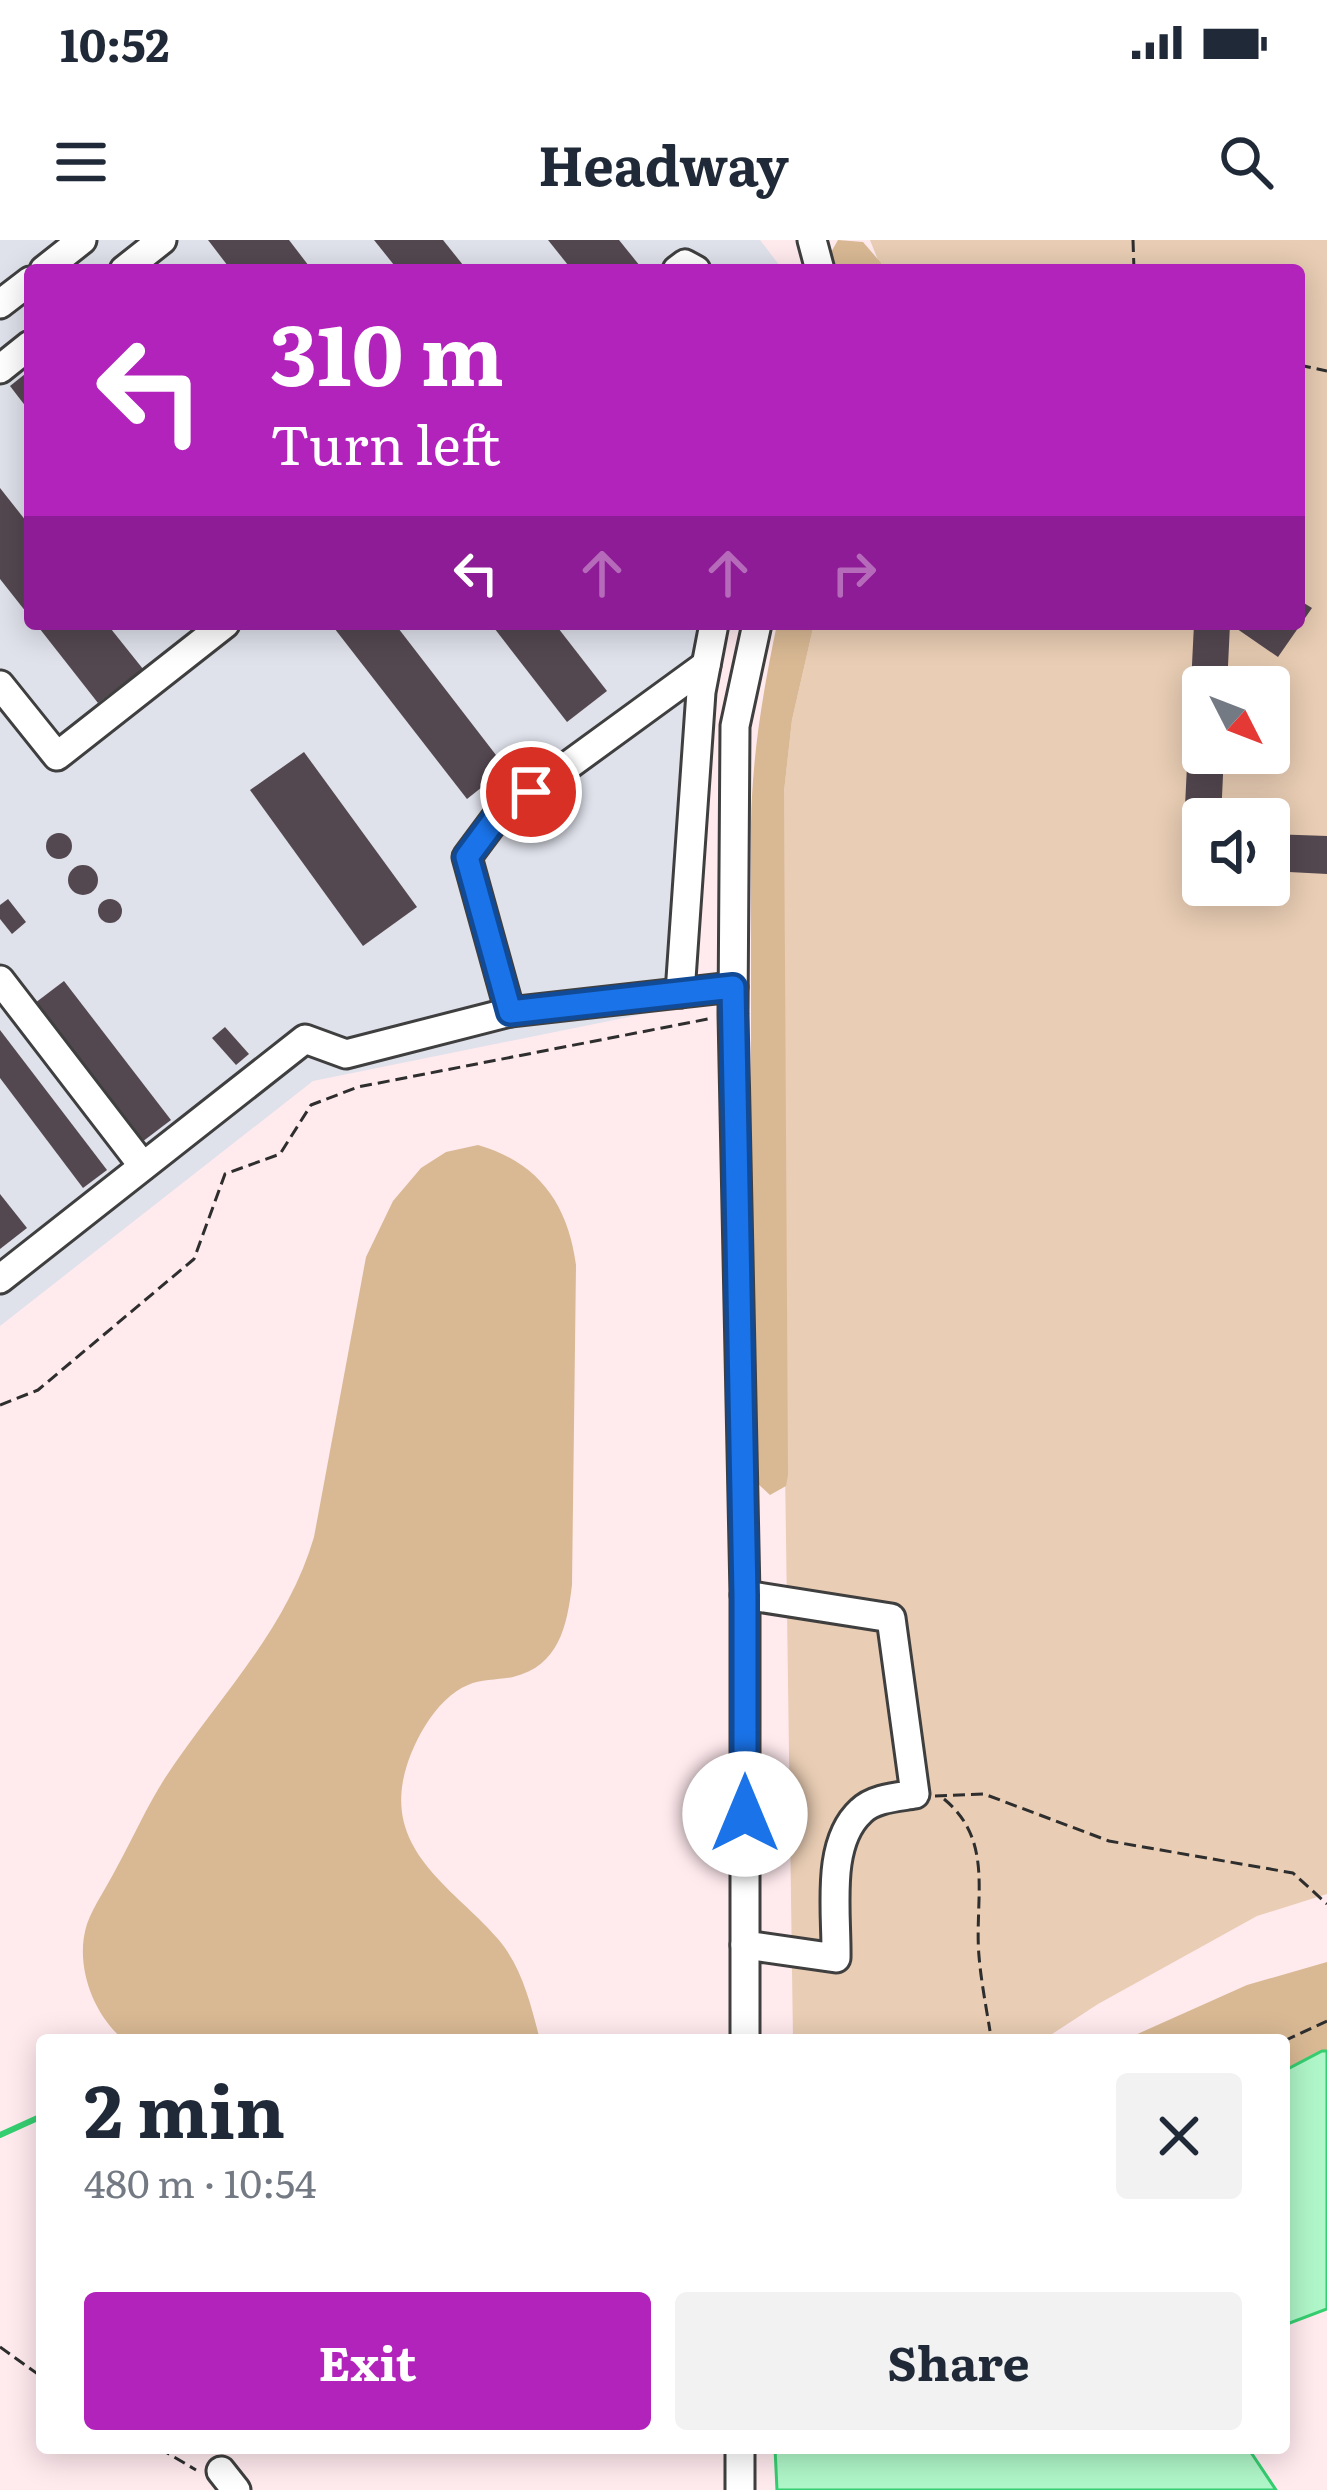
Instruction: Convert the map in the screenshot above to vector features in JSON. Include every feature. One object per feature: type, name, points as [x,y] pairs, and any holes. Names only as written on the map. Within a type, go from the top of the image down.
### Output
[{"type":"street","points":[[52,264],[82,240]]},
{"type":"street","points":[[132,264],[162,240]]},
{"type":"street","points":[[0,304],[24,286]]},
{"type":"street","points":[[0,369],[24,350]]},
{"type":"street","points":[[0,685],[57,756],[217,630]]},
{"type":"street","points":[[680,993],[706,665],[713,630]]},
{"type":"street","points":[[746,2034],[745,1595],[733,1000],[735,726],[756,630]]},
{"type":"street","points":[[510,1012],[467,857],[496,818],[706,665]]},
{"type":"street","points":[[0,980],[143,1166]]},
{"type":"street","points":[[0,1279],[305,1039],[346,1054],[510,1012],[680,993],[733,1000]]},
{"type":"street","points":[[745,1595],[892,1618],[928,1795],[881,1800],[861,1810],[839,1845],[836,1958],[745,1945]]},
{"type":"street","points":[[740,2454],[740,2490]]},
{"type":"path","points":[[0,1405],[38,1390],[194,1259],[225,1174],[280,1154],[311,1105],[358,1087],[635,1036],[733,1000]]},
{"type":"path","points":[[928,1795],[984,1794],[1109,1841],[1293,1873],[1327,1904]]},
{"type":"path","points":[[928,1795],[962,1814],[975,1839],[982,1891],[979,1952],[990,2030]]},
{"type":"path","points":[[1290,2039],[1327,2021]]},
{"type":"path","points":[[0,2347],[36,2374]]},
{"type":"path","points":[[171,2454],[223,2480]]},
{"type":"shaded area","points":[[0,240],[760,240],[778,264],[24,264],[24,630],[719,630],[688,1005],[313,1081],[0,1326]]},
{"type":"shaded area","points":[[838,240],[863,242],[881,264],[832,264],[830,254]]},
{"type":"shaded area","points":[[870,240],[1327,240],[1327,1894],[1257,1916],[1052,2034],[793,2034],[785,1465],[784,792],[792,720],[813,630],[1305,630],[1305,264],[880,264]]},
{"type":"shaded area","points":[[776,630],[813,630],[792,720],[784,792],[788,1475],[786,1486],[770,1495],[755,1481],[751,1468],[751,825],[759,724]]},
{"type":"shaded area","points":[[478,1145],[518,1162],[533,1174],[566,1223],[576,1265],[572,1585],[563,1629],[551,1654],[529,1672],[468,1685],[445,1701],[411,1754],[401,1807],[416,1851],[498,1939],[513,1962],[538,2034],[118,2034],[103,2017],[89,1988],[83,1955],[87,1924],[158,1789],[269,1633],[302,1571],[314,1537],[366,1257],[393,1201],[421,1168],[446,1152]]},
{"type":"shaded area","points":[[1327,1962],[1327,2051],[1290,2068],[1290,2034],[1137,2034],[1247,1985]]},
{"type":"shaded area","points":[[1327,2051],[1327,2309],[1290,2323],[1290,2068]]},
{"type":"shaded area","points":[[775,2454],[1252,2454],[1276,2490],[777,2490]]},
{"type":"building","points":[[208,240],[289,240],[307,264],[226,264]]},
{"type":"building","points":[[374,240],[443,240],[462,264],[393,264]]},
{"type":"building","points":[[548,240],[619,240],[638,264],[567,264]]},
{"type":"building","points":[[24,375],[24,404],[10,386]]},
{"type":"building","points":[[0,488],[24,518],[24,609],[0,579]]},
{"type":"building","points":[[41,630],[112,630],[143,669],[98,703]]},
{"type":"building","points":[[336,630],[400,630],[506,768],[467,799]]},
{"type":"building","points":[[496,630],[560,630],[607,691],[567,722]]},
{"type":"building","points":[[1194,630],[1230,630],[1228,666],[1192,666]]},
{"type":"building","points":[[1239,630],[1297,630],[1278,657]]},
{"type":"building","points":[[304,752],[417,907],[363,946],[250,790]]},
{"type":"building","points":[[1187,774],[1223,774],[1222,798],[1185,798]]},
{"type":"building","points":[[59,833],[72,846],[59,859],[46,846]]},
{"type":"building","points":[[1290,835],[1327,836],[1327,874],[1290,872]]},
{"type":"building","points":[[83,865],[98,880],[83,895],[68,880]]},
{"type":"building","points":[[8,899],[26,922],[12,934],[0,919],[0,905]]},
{"type":"building","points":[[110,899],[119,902],[119,920],[110,923],[101,920],[98,911],[101,902]]},
{"type":"building","points":[[64,981],[171,1120],[142,1142],[35,1003]]},
{"type":"building","points":[[225,1027],[249,1054],[236,1065],[212,1038]]},
{"type":"building","points":[[0,1030],[107,1170],[83,1188],[0,1078]]},
{"type":"building","points":[[0,1194],[27,1228],[0,1249]]},
{"type":"waterway","points":[[0,2135],[36,2119]]},
{"type":"route","points":[[531,792],[496,818],[467,857],[510,1012],[733,987],[745,1814]]}]
